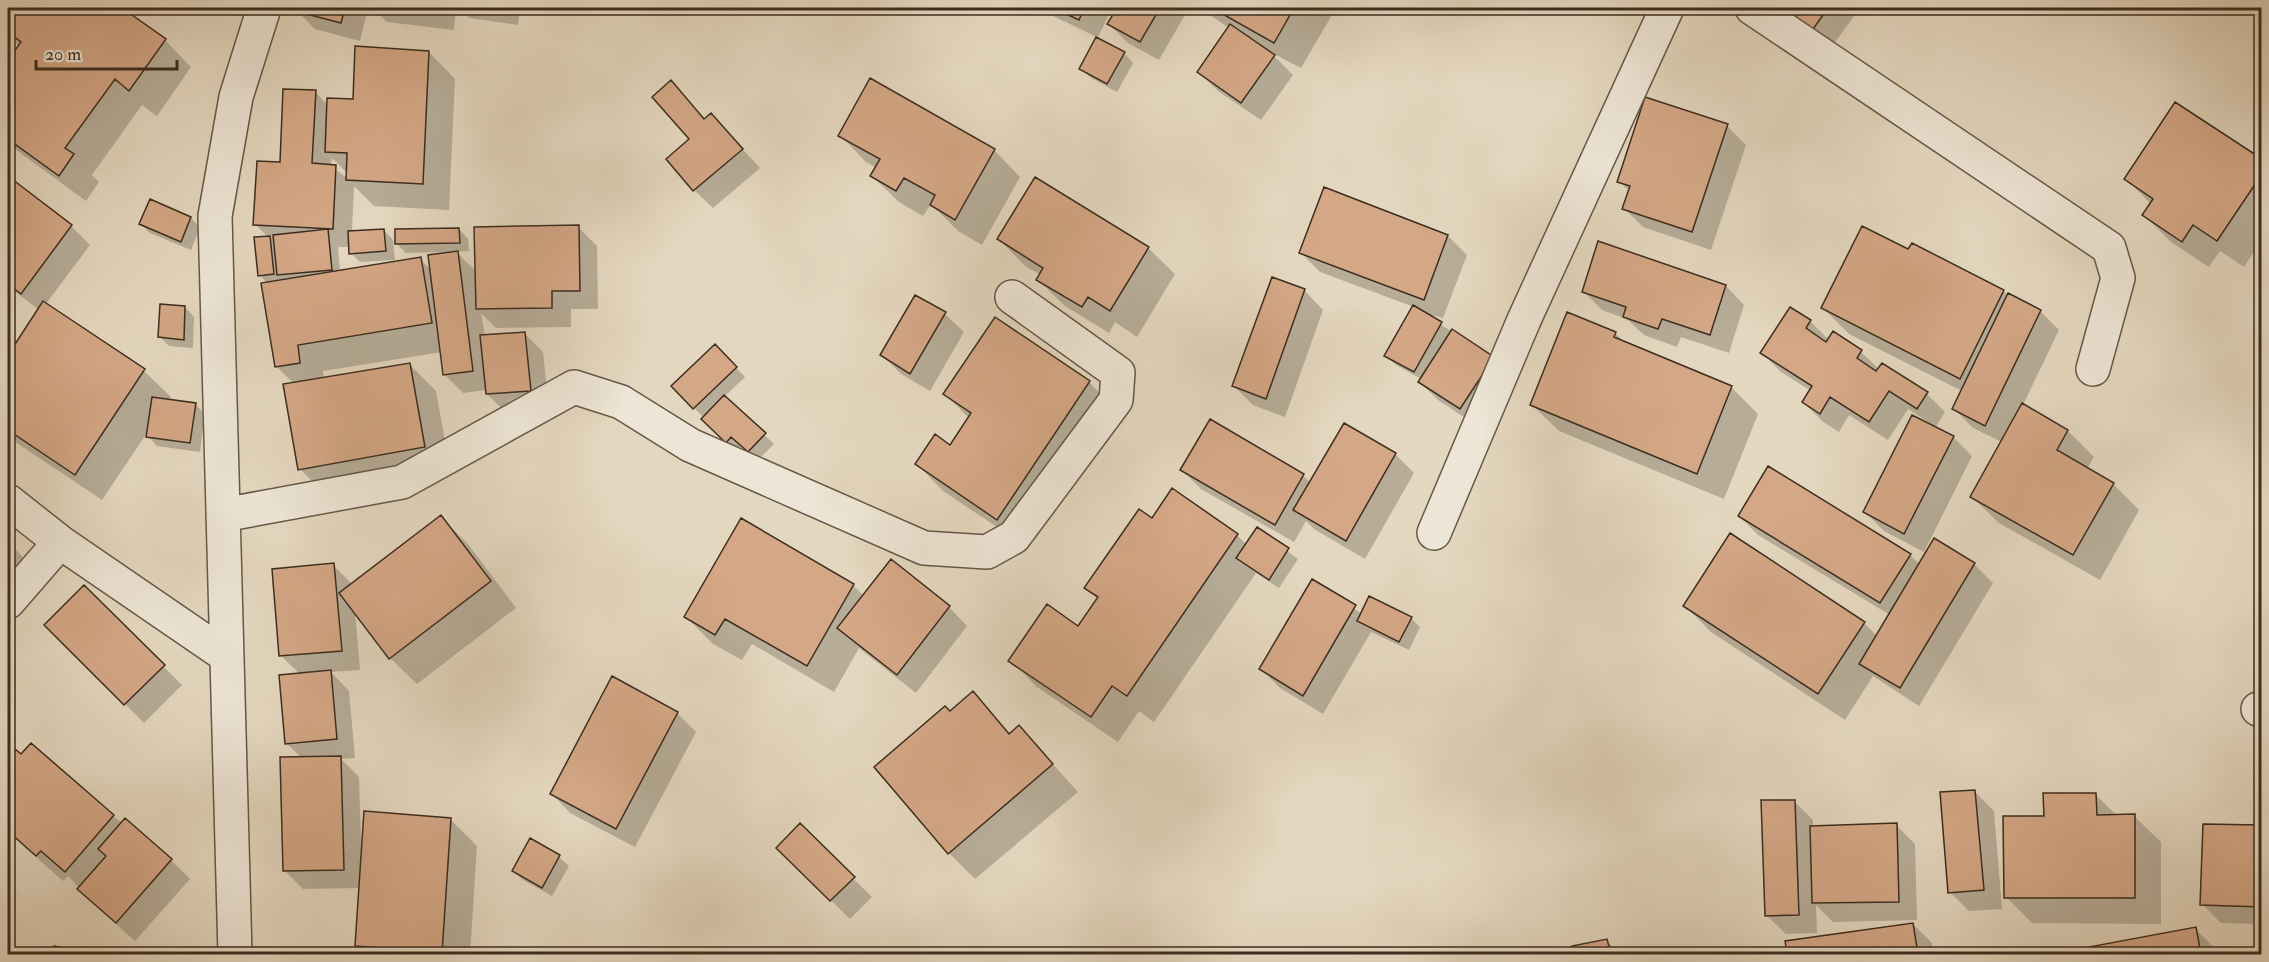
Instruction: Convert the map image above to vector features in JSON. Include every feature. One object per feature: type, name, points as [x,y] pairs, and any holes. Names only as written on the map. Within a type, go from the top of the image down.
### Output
[{"type":"street","points":[[235,954],[225,655],[215,216],[236,97],[264,8]]},
{"type":"street","points":[[1434,532],[1524,320],[1667,8]]},
{"type":"street","points":[[1752,8],[2109,248],[2118,278],[2093,369]]},
{"type":"street","points":[[223,515],[402,482],[574,387],[621,402],[690,445],[924,548],[987,552],[1014,537],[1116,400],[1118,373],[1012,297]]},
{"type":"street","points":[[8,501],[60,542],[225,655]]},
{"type":"street","points":[[8,602],[60,542]]},
{"type":"building","points":[[8,8],[122,8],[166,39],[129,91],[115,79],[65,148],[74,154],[59,176],[8,139],[8,60],[21,42],[8,32]]},
{"type":"building","points":[[296,8],[345,8],[341,23],[295,11]]},
{"type":"building","points":[[399,8],[436,8],[435,12]]},
{"type":"building","points":[[1053,8],[1084,8],[1079,20]]},
{"type":"building","points":[[1117,8],[1160,8],[1140,42],[1107,24]]},
{"type":"building","points":[[1212,8],[1294,8],[1274,43]]},
{"type":"building","points":[[1777,8],[1828,8],[1811,32]]},
{"type":"building","points":[[1230,24],[1275,55],[1241,103],[1197,72]]},
{"type":"building","points":[[1096,37],[1125,52],[1107,84],[1079,69]]},
{"type":"building","points":[[355,46],[429,51],[423,184],[346,180],[347,153],[325,152],[327,98],[353,99]]},
{"type":"building","points":[[870,78],[995,149],[955,220],[930,205],[935,195],[904,178],[896,191],[870,176],[880,159],[838,136]]},
{"type":"building","points":[[671,80],[704,119],[711,113],[743,149],[693,191],[666,159],[689,139],[652,97]]},
{"type":"building","points":[[283,89],[316,90],[312,163],[336,165],[333,229],[253,225],[257,161],[280,162]]},
{"type":"building","points":[[1645,97],[1728,124],[1692,232],[1622,209],[1630,186],[1617,182]]},
{"type":"building","points":[[2175,102],[2262,159],[2262,174],[2217,241],[2193,225],[2182,242],[2142,215],[2153,199],[2124,179]]},
{"type":"building","points":[[8,176],[72,225],[21,294],[8,284]]},
{"type":"building","points":[[1035,177],[1149,247],[1110,311],[1088,297],[1082,307],[1036,280],[1043,268],[997,239]]},
{"type":"building","points":[[1324,187],[1448,235],[1424,300],[1299,253]]},
{"type":"building","points":[[150,199],[191,217],[181,242],[139,224]]},
{"type":"building","points":[[579,225],[580,291],[552,291],[552,308],[476,309],[474,227]]},
{"type":"building","points":[[1862,226],[1908,249],[1912,243],[2004,290],[1960,379],[1821,308]]},
{"type":"building","points":[[459,228],[460,243],[395,244],[395,229]]},
{"type":"building","points":[[328,229],[332,270],[277,275],[273,235]]},
{"type":"building","points":[[384,229],[386,251],[349,254],[348,231]]},
{"type":"building","points":[[270,236],[274,274],[258,276],[254,237]]},
{"type":"building","points":[[1598,241],[1726,285],[1710,335],[1662,319],[1658,329],[1623,317],[1626,307],[1582,292]]},
{"type":"building","points":[[458,251],[473,371],[443,375],[428,255]]},
{"type":"building","points":[[421,257],[432,323],[298,345],[300,363],[275,367],[261,283]]},
{"type":"building","points":[[1272,277],[1305,289],[1266,399],[1232,386]]},
{"type":"building","points":[[2008,293],[2041,310],[1985,426],[1952,409]]},
{"type":"building","points":[[915,295],[946,312],[910,374],[880,355]]},
{"type":"building","points":[[43,301],[145,369],[75,475],[8,430],[8,355]]},
{"type":"building","points":[[160,304],[185,306],[184,340],[158,337]]},
{"type":"building","points":[[1413,305],[1442,322],[1414,372],[1384,356]]},
{"type":"building","points":[[1790,307],[1811,320],[1806,328],[1826,342],[1833,331],[1862,350],[1857,358],[1876,371],[1882,363],[1928,392],[1917,409],[1889,391],[1869,422],[1830,397],[1820,414],[1802,402],[1812,386],[1760,353]]},
{"type":"building","points":[[1567,312],[1616,332],[1614,337],[1732,386],[1697,474],[1530,405]]},
{"type":"building","points":[[995,317],[1090,381],[997,520],[915,464],[935,434],[950,445],[971,413],[943,394]]},
{"type":"building","points":[[1452,329],[1494,357],[1460,409],[1418,382]]},
{"type":"building","points":[[525,332],[531,391],[486,394],[480,335]]},
{"type":"building","points":[[715,344],[737,367],[693,409],[671,386]]},
{"type":"building","points":[[410,363],[425,447],[298,470],[283,384]]},
{"type":"building","points":[[724,395],[766,433],[748,452],[731,437],[726,443],[701,419]]},
{"type":"building","points":[[152,397],[196,403],[190,443],[146,437]]},
{"type":"building","points":[[2022,403],[2068,430],[2057,450],[2114,483],[2073,555],[1970,497]]},
{"type":"building","points":[[1912,415],[1954,436],[1904,534],[1863,512]]},
{"type":"building","points":[[1210,419],[1304,474],[1275,525],[1180,470]]},
{"type":"building","points":[[1344,423],[1396,453],[1346,541],[1293,510]]},
{"type":"building","points":[[1768,466],[1911,554],[1880,603],[1738,516]]},
{"type":"building","points":[[1172,488],[1238,534],[1127,696],[1112,686],[1091,717],[1008,661],[1047,604],[1078,626],[1098,597],[1084,588],[1139,509],[1152,518]]},
{"type":"building","points":[[441,515],[491,581],[389,659],[339,593]]},
{"type":"building","points":[[741,518],[854,584],[807,666],[725,619],[715,635],[684,617]]},
{"type":"building","points":[[1257,527],[1289,548],[1269,580],[1236,558]]},
{"type":"building","points":[[1730,533],[1865,622],[1818,694],[1683,606]]},
{"type":"building","points":[[1934,538],[1975,563],[1900,688],[1859,664]]},
{"type":"building","points":[[891,559],[950,606],[897,675],[837,628]]},
{"type":"building","points":[[334,563],[342,651],[279,656],[272,569]]},
{"type":"building","points":[[1312,579],[1356,605],[1303,696],[1259,669]]},
{"type":"building","points":[[84,585],[165,665],[124,705],[44,625]]},
{"type":"building","points":[[1369,596],[1412,617],[1399,642],[1357,621]]},
{"type":"building","points":[[331,670],[337,739],[285,744],[279,675]]},
{"type":"building","points":[[612,676],[678,712],[616,829],[550,794]]},
{"type":"building","points":[[973,691],[1009,734],[1019,725],[1053,764],[948,854],[874,767],[945,706],[950,711]]},
{"type":"building","points":[[8,743],[21,754],[31,743],[114,815],[65,872],[41,851],[36,856],[8,831]]},
{"type":"building","points":[[2258,744],[2262,744],[2262,772]]},
{"type":"building","points":[[341,756],[344,870],[283,871],[280,757]]},
{"type":"building","points":[[1975,790],[1984,890],[1948,893],[1940,792]]},
{"type":"building","points":[[2043,793],[2096,793],[2097,815],[2135,814],[2135,898],[2004,898],[2003,816],[2044,816]]},
{"type":"building","points":[[1761,800],[1795,800],[1799,915],[1765,916]]},
{"type":"building","points":[[364,811],[451,818],[442,953],[355,946]]},
{"type":"building","points":[[125,818],[172,859],[116,923],[77,889],[106,856],[98,849]]},
{"type":"building","points":[[800,823],[855,877],[830,901],[776,848]]},
{"type":"building","points":[[1897,823],[1899,902],[1812,903],[1810,826]]},
{"type":"building","points":[[2203,824],[2261,825],[2262,907],[2200,905]]},
{"type":"building","points":[[530,838],[560,855],[542,888],[512,871]]},
{"type":"building","points":[[1913,923],[1918,954],[1787,954],[1785,941]]},
{"type":"building","points":[[2196,927],[2201,954],[2079,954],[2078,949]]},
{"type":"building","points":[[1607,939],[1611,954],[1574,954],[1572,946]]},
{"type":"building","points":[[54,946],[96,954],[52,954]]}]
